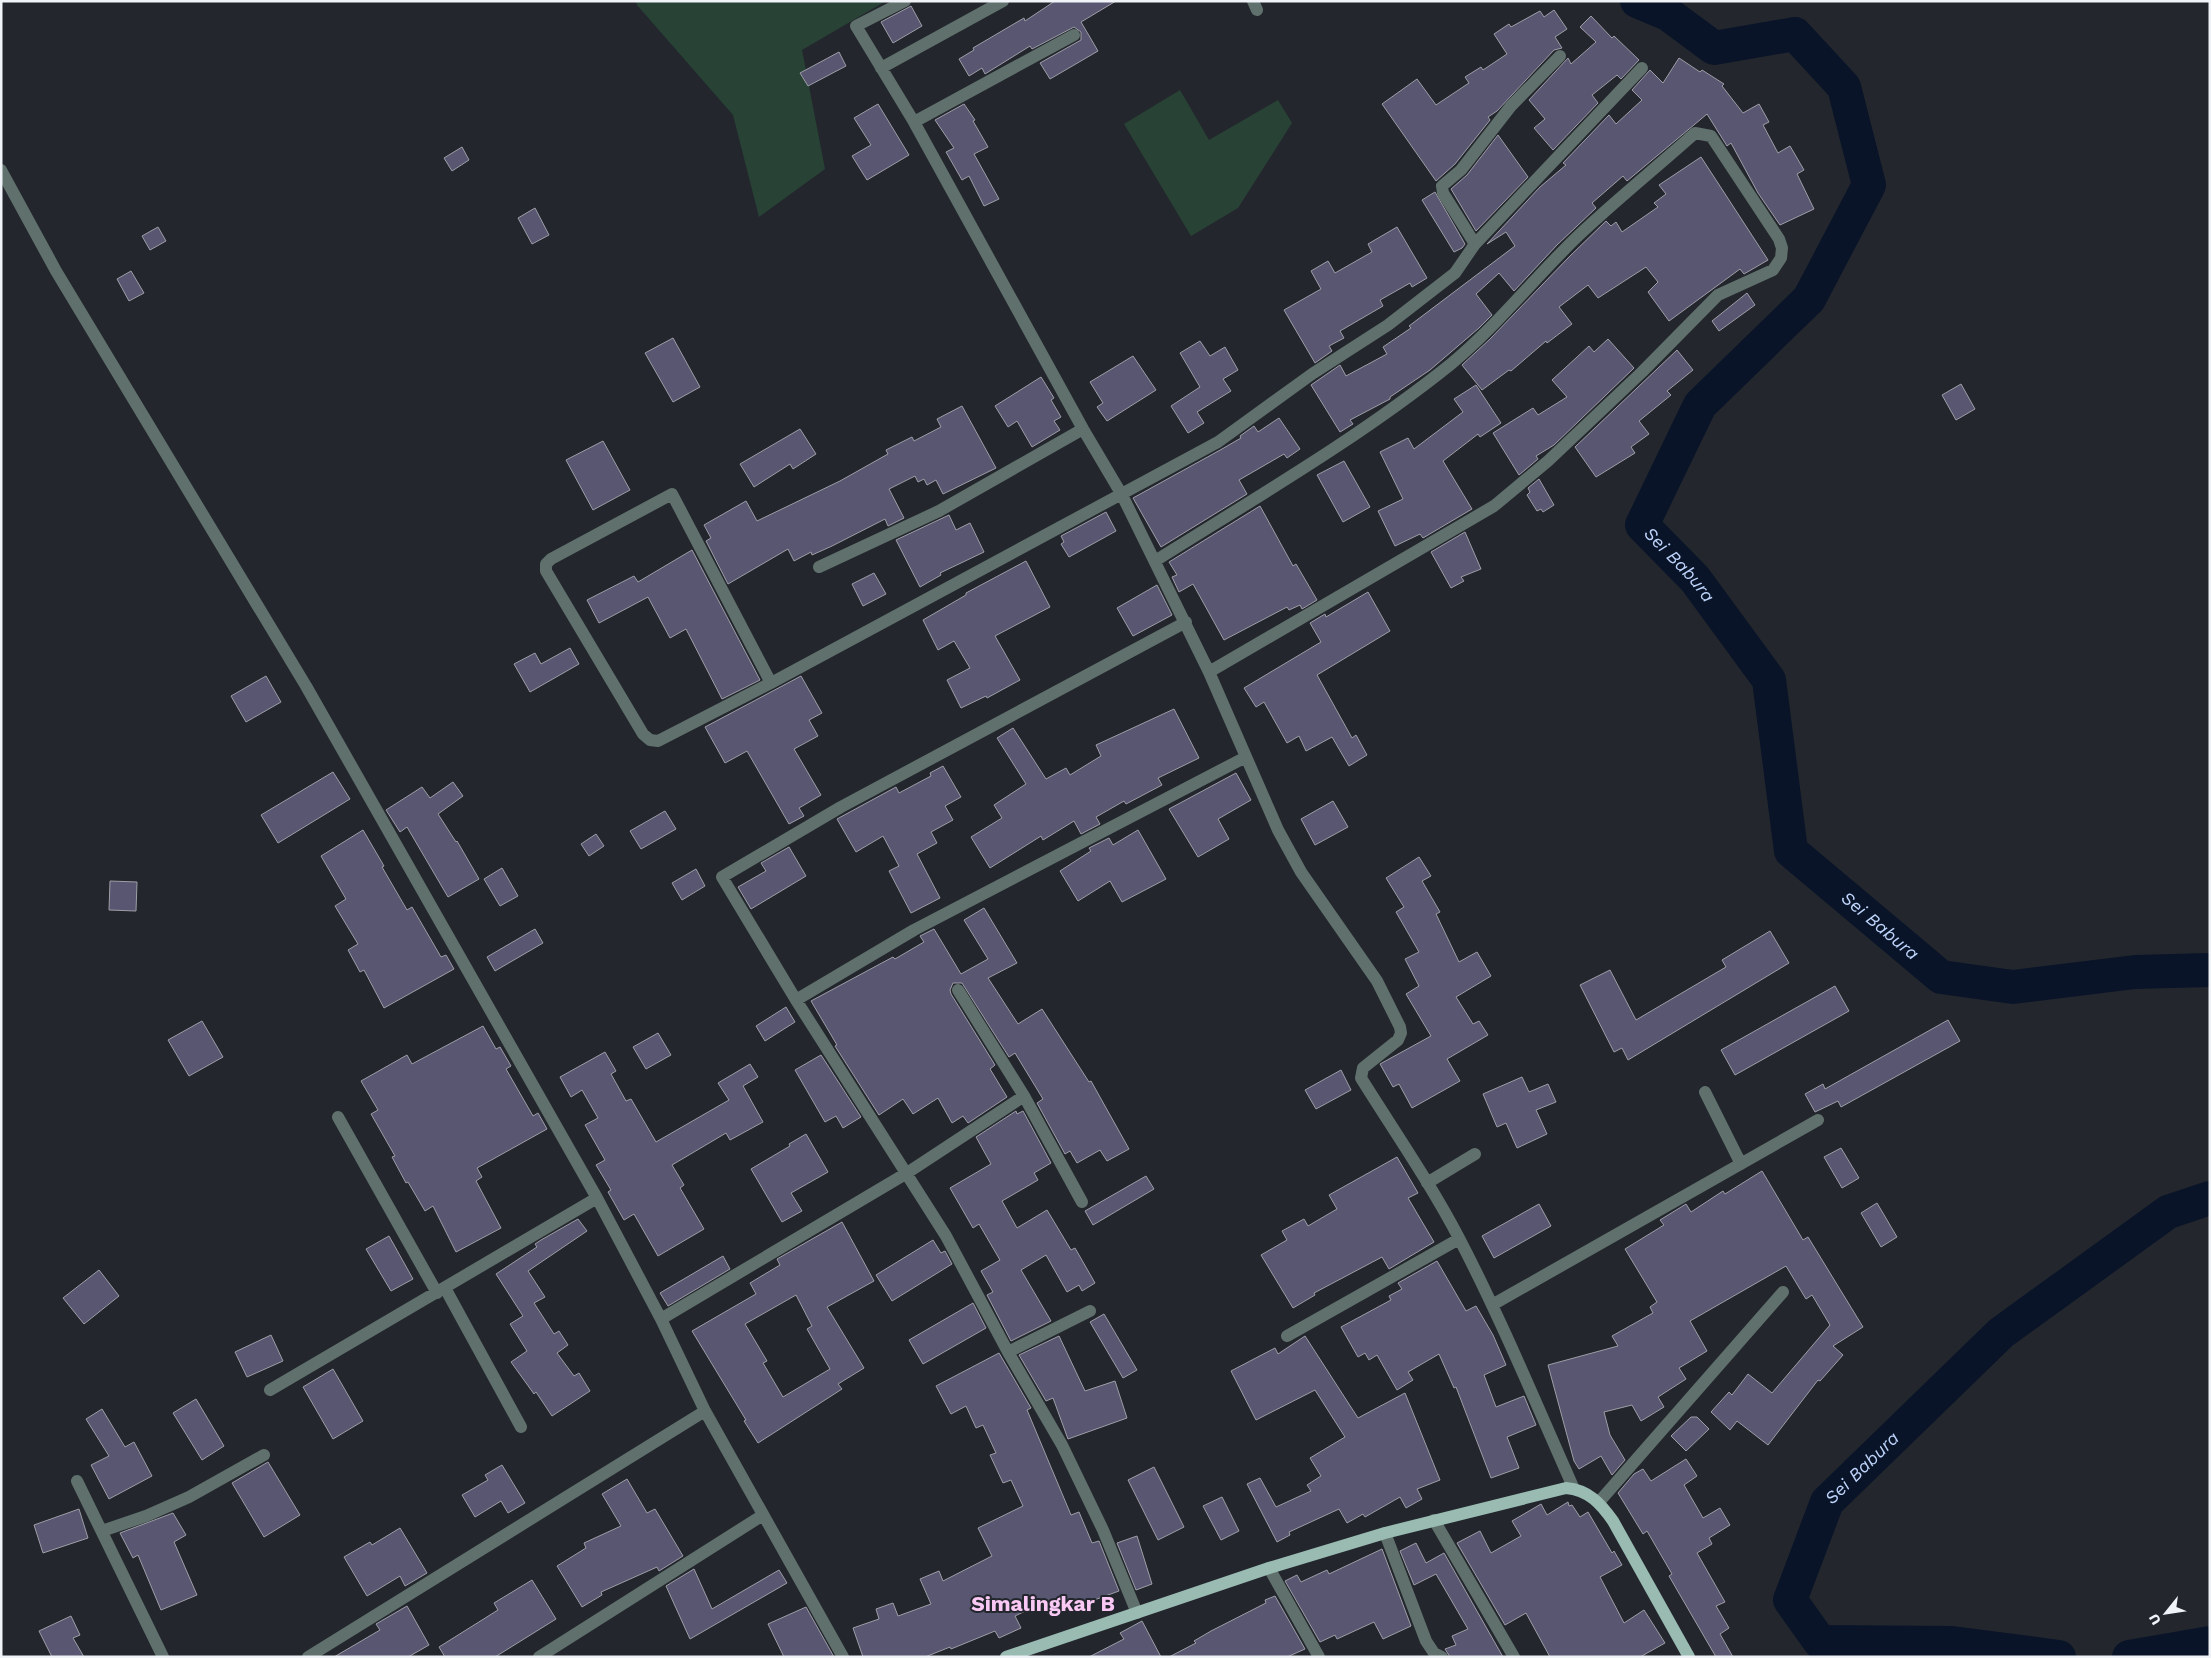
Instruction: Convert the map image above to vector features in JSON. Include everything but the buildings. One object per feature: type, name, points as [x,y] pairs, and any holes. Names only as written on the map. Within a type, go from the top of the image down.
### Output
[{"type":"main road","points":[[1006,1657],[1269,1568],[1385,1533],[1556,1490],[1574,1489],[1587,1493],[1599,1502],[1613,1521],[1689,1657]]},
{"type":"street","points":[[905,1],[856,26],[914,122],[1083,429],[1122,495],[1186,622],[1278,830],[1300,872],[1377,981],[1400,1027],[1401,1033],[1398,1040],[1362,1068],[1361,1078],[1427,1183],[1459,1239],[1492,1305],[1574,1489]]},
{"type":"street","points":[[881,68],[1003,1]]},
{"type":"street","points":[[914,122],[1074,36]]},
{"type":"street","points":[[1475,244],[1443,193],[1442,186],[1462,170],[1511,106],[1560,56]]},
{"type":"street","points":[[771,683],[672,494],[551,559],[546,564],[546,571],[643,734],[650,740],[658,741],[771,683],[1218,442],[1312,374],[1388,325],[1454,274],[1475,244],[1642,68]]},
{"type":"street","points":[[1155,561],[1314,460],[1387,411],[1451,363],[1512,306],[1578,236],[1695,133],[1711,136],[1779,239],[1782,248],[1781,258],[1772,270],[1718,295],[1635,379],[1548,461],[1494,506],[1209,672]]},
{"type":"street","points":[[1,170],[56,271],[306,686],[597,1198],[661,1318],[706,1411],[843,1657]]},
{"type":"street","points":[[819,567],[938,511],[1083,429]]},
{"type":"street","points":[[1136,1613],[1103,1530],[1062,1445],[1008,1352],[946,1236],[722,880],[723,875],[841,808],[1186,622]]},
{"type":"street","points":[[796,1000],[923,925],[1246,756]]},
{"type":"street","points":[[958,990],[1024,1096],[1082,1202]]},
{"type":"street","points":[[1705,1092],[1741,1164]]},
{"type":"street","points":[[661,1318],[907,1173],[1024,1096]]},
{"type":"street","points":[[338,1117],[521,1427]]},
{"type":"street","points":[[1492,1305],[1818,1120]]},
{"type":"street","points":[[1427,1183],[1475,1154]]},
{"type":"street","points":[[270,1390],[597,1198]]},
{"type":"street","points":[[1286,1336],[1459,1239]]},
{"type":"street","points":[[1599,1502],[1783,1292]]},
{"type":"street","points":[[1008,1352],[1090,1311]]},
{"type":"street","points":[[308,1657],[706,1411]]},
{"type":"street","points":[[102,1531],[146,1516],[189,1496],[264,1455]]},
{"type":"street","points":[[77,1481],[163,1657]]},
{"type":"street","points":[[538,1657],[763,1516]]},
{"type":"street","points":[[1434,1520],[1514,1657]]},
{"type":"street","points":[[1385,1533],[1426,1640],[1434,1653],[1442,1657]]},
{"type":"street","points":[[1269,1568],[1319,1657]]},
{"type":"green space","points":[[636,1],[886,1],[802,50],[825,169],[759,217],[733,115],[637,5]]},
{"type":"green space","points":[[1180,90],[1209,140],[1278,100],[1292,123],[1238,208],[1191,236],[1124,124]]},
{"type":"waterway","name":"Sei Babura","points":[[1637,1],[1668,14],[1714,48],[1795,34],[1844,87],[1869,185],[1809,299],[1700,405],[1642,525],[1695,579],[1769,680],[1791,851],[1941,977],[2013,987],[2135,972],[2210,970]]},
{"type":"waterway","name":"Sei Babura","points":[[2059,1657],[1952,1643],[1820,1642],[1790,1600],[1827,1502],[2001,1333],[2168,1212],[2210,1198]]},
{"type":"waterway","name":"Sei Babura","points":[[2129,1657],[2210,1643]]},
{"type":"district","name":"Simalingkar B","points":[[1043,1604]]}]
